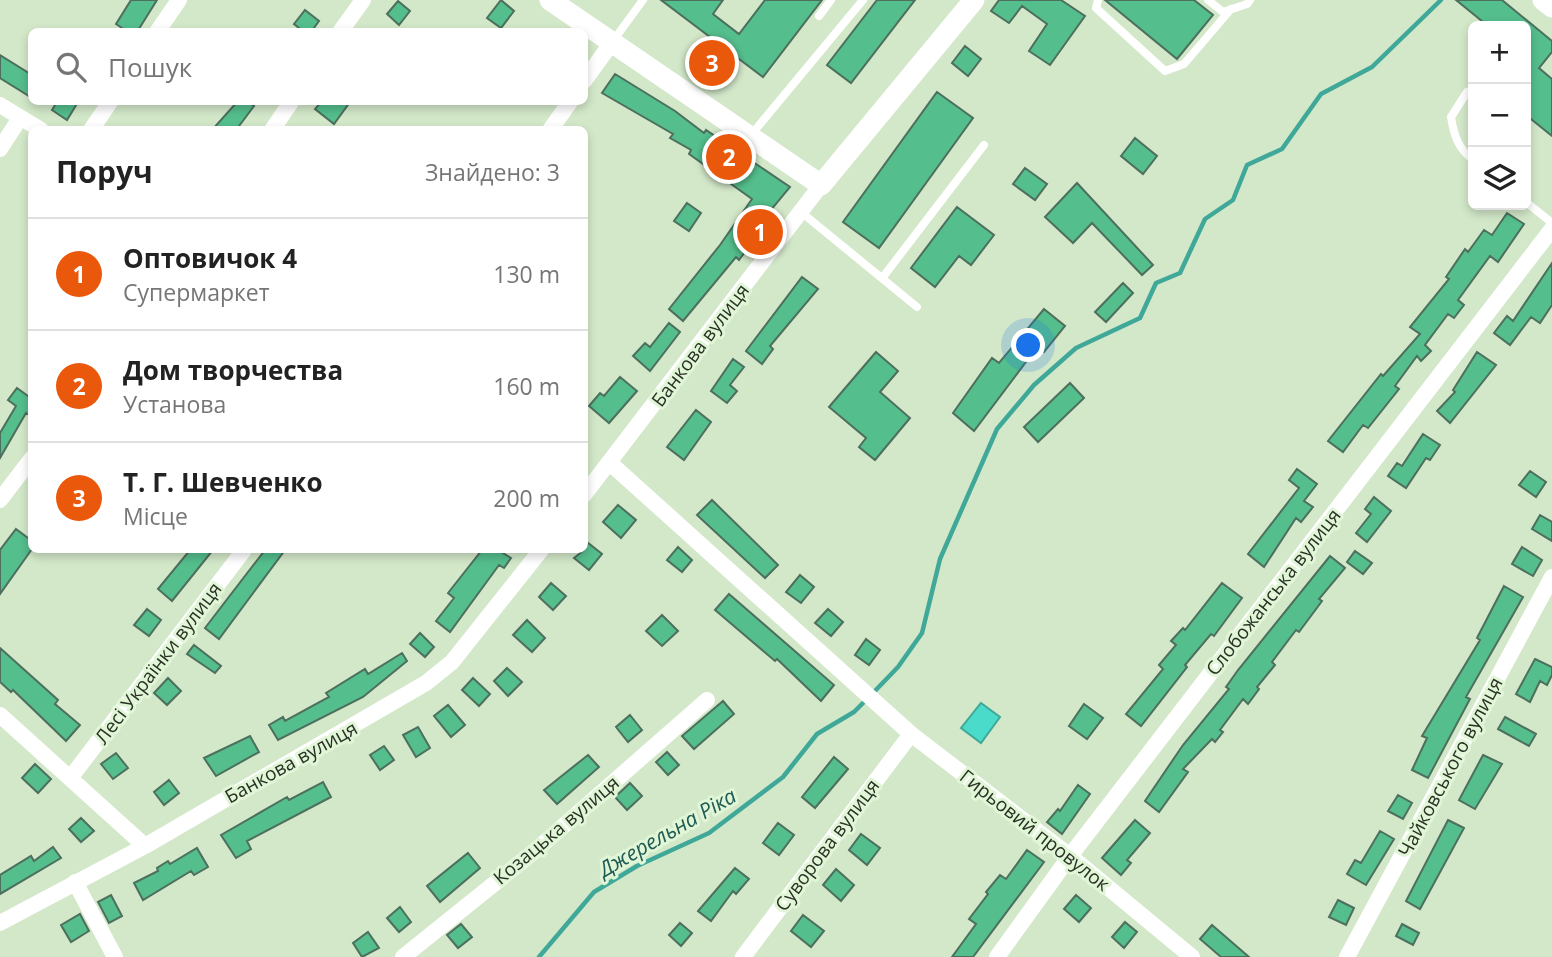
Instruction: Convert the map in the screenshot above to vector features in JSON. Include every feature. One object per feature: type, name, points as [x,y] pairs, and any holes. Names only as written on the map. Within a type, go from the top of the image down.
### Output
[{"type":"street","points":[[160,28],[179,0]]},
{"type":"street","points":[[344,28],[363,0]]},
{"type":"street","points":[[550,0],[821,185]]},
{"type":"street","name":"Банкова вулиця","points":[[588,484],[610,463],[821,185],[974,0]]},
{"type":"street","points":[[1543,0],[1552,7]]},
{"type":"street","points":[[588,75],[613,41]]},
{"type":"street","points":[[0,105],[34,126]]},
{"type":"street","points":[[94,126],[108,105]]},
{"type":"street","points":[[275,126],[289,105]]},
{"type":"street","points":[[553,126],[568,105]]},
{"type":"street","points":[[0,149],[20,118]]},
{"type":"street","name":"Слобожанська вулиця","points":[[997,957],[1070,856],[1552,229]]},
{"type":"street","points":[[0,500],[28,463]]},
{"type":"street","name":"Гирьовий провулок","points":[[610,463],[911,734],[1070,856],[1192,957]]},
{"type":"street","name":"Лесі Українки вулиця","points":[[72,777],[242,553]]},
{"type":"street","name":"Банкова вулиця","points":[[0,923],[145,846],[426,683],[452,662],[539,553]]},
{"type":"street","name":"Чайковського вулиця","points":[[1347,957],[1552,577]]},
{"type":"street","name":"Козацька вулиця","points":[[403,957],[536,850],[707,700]]},
{"type":"street","points":[[0,715],[72,777],[145,846]]},
{"type":"street","name":"Суворова вулиця","points":[[743,957],[911,734]]},
{"type":"street","points":[[75,882],[116,957]]},
{"type":"lane","points":[[613,41],[643,0]]},
{"type":"lane","points":[[819,16],[831,0]]},
{"type":"lane","points":[[751,135],[863,0]]},
{"type":"lane","points":[[1098,0],[1096,8],[1165,71],[1184,64],[1231,9]]},
{"type":"lane","points":[[1208,0],[1223,12],[1250,0]]},
{"type":"lane","points":[[1467,92],[1451,117],[1454,137],[1468,156]]},
{"type":"lane","points":[[883,277],[984,145]]},
{"type":"lane","points":[[1531,206],[1552,223]]},
{"type":"lane","points":[[801,212],[917,307]]},
{"type":"water","points":[[981,703],[1000,717],[981,743],[961,728]]},
{"type":"building","points":[[131,0],[157,0],[140,28],[122,28],[116,24]]},
{"type":"building","points":[[501,0],[514,11],[501,28],[487,18]]},
{"type":"building","points":[[661,0],[723,0],[713,14],[739,34],[765,0],[822,0],[763,77]]},
{"type":"building","points":[[877,0],[915,0],[851,83],[827,65]]},
{"type":"building","points":[[999,0],[1061,0],[1085,16],[1050,65],[1029,51],[1047,24],[1022,6],[1009,23],[991,11]]},
{"type":"building","points":[[1105,0],[1194,0],[1213,15],[1177,59]]},
{"type":"building","points":[[1456,0],[1502,0],[1528,21],[1482,21]]},
{"type":"building","points":[[398,1],[410,11],[399,25],[387,14]]},
{"type":"building","points":[[305,10],[319,21],[314,28],[299,28],[294,24]]},
{"type":"building","points":[[1531,24],[1552,41],[1552,52],[1539,68],[1552,79],[1552,136],[1531,119]]},
{"type":"building","points":[[965,46],[981,59],[968,76],[952,63]]},
{"type":"building","points":[[0,55],[28,72],[28,96],[0,78]]},
{"type":"building","points":[[615,74],[675,111],[704,133],[706,130],[790,187],[761,222],[765,225],[739,260],[736,257],[683,321],[669,309],[720,245],[752,199],[689,154],[691,150],[670,138],[673,134],[602,93]]},
{"type":"building","points":[[937,92],[973,118],[879,248],[843,222]]},
{"type":"building","points":[[55,105],[76,105],[67,120],[52,110]]},
{"type":"building","points":[[234,105],[254,106],[239,126],[216,126]]},
{"type":"building","points":[[318,105],[348,105],[334,124],[315,109]]},
{"type":"building","points":[[1135,138],[1157,156],[1143,174],[1121,156]]},
{"type":"building","points":[[1025,168],[1047,184],[1035,200],[1013,184]]},
{"type":"building","points":[[1077,183],[1153,265],[1142,275],[1092,223],[1073,243],[1045,217]]},
{"type":"building","points":[[687,203],[701,213],[689,231],[674,221]]},
{"type":"building","points":[[957,207],[994,235],[971,265],[959,256],[935,287],[911,268]]},
{"type":"building","points":[[1507,213],[1524,224],[1498,262],[1490,256],[1458,300],[1464,305],[1454,318],[1448,314],[1425,345],[1431,351],[1421,361],[1417,356],[1395,386],[1399,389],[1368,428],[1363,425],[1343,452],[1328,441],[1381,374],[1383,376],[1420,334],[1410,327],[1449,279],[1446,277],[1465,249],[1468,252],[1484,230],[1492,235]]},
{"type":"building","points":[[1552,263],[1552,305],[1540,323],[1531,317],[1510,345],[1494,333],[1507,316],[1513,321]]},
{"type":"building","points":[[802,277],[818,289],[770,346],[773,349],[762,364],[746,351]]},
{"type":"building","points":[[1123,283],[1133,293],[1106,322],[1095,312]]},
{"type":"building","points":[[1044,309],[1065,326],[1044,352],[1039,348],[1026,362],[974,431],[953,413],[992,358],[999,363]]},
{"type":"building","points":[[669,323],[680,332],[650,371],[633,356],[645,343],[650,347]]},
{"type":"building","points":[[876,352],[898,371],[880,392],[910,418],[875,460],[859,447],[866,438],[829,407]]},
{"type":"building","points":[[1477,352],[1496,365],[1450,423],[1437,411],[1455,392],[1453,390]]},
{"type":"building","points":[[733,359],[744,367],[730,385],[737,391],[727,403],[711,391]]},
{"type":"building","points":[[620,377],[637,391],[609,423],[589,406],[600,393],[604,396]]},
{"type":"building","points":[[1070,383],[1084,398],[1038,442],[1024,427]]},
{"type":"building","points":[[17,388],[28,396],[28,414],[26,413],[0,458],[0,433],[16,406],[8,400]]},
{"type":"building","points":[[696,410],[711,422],[684,460],[667,447]]},
{"type":"building","points":[[1423,434],[1440,445],[1430,460],[1426,458],[1406,488],[1388,476],[1397,463],[1402,466]]},
{"type":"building","points":[[1297,469],[1317,484],[1304,501],[1313,507],[1301,522],[1296,518],[1264,567],[1248,554],[1299,488],[1289,480]]},
{"type":"building","points":[[1530,471],[1546,482],[1536,497],[1519,485]]},
{"type":"building","points":[[1374,497],[1391,511],[1367,542],[1356,533],[1371,514],[1365,509]]},
{"type":"building","points":[[712,500],[778,565],[765,578],[697,515]]},
{"type":"building","points":[[618,505],[636,520],[621,538],[603,522]]},
{"type":"building","points":[[1540,515],[1552,522],[1552,541],[1532,529]]},
{"type":"building","points":[[16,529],[28,538],[29,553],[0,594],[0,550]]},
{"type":"building","points":[[588,543],[602,554],[589,570],[574,558],[580,553],[588,553]]},
{"type":"building","points":[[678,547],[692,560],[682,572],[667,560]]},
{"type":"building","points":[[1522,547],[1542,560],[1533,576],[1512,564]]},
{"type":"building","points":[[1355,551],[1372,563],[1363,574],[1347,562]]},
{"type":"building","points":[[188,553],[211,553],[172,601],[158,589]]},
{"type":"building","points":[[263,553],[283,553],[219,639],[205,628]]},
{"type":"building","points":[[480,553],[503,553],[511,558],[504,568],[499,565],[450,632],[436,621],[454,598],[448,593]]},
{"type":"building","points":[[1330,556],[1345,568],[1319,599],[1322,601],[1299,632],[1296,630],[1272,662],[1275,665],[1257,687],[1259,689],[1248,704],[1243,699],[1220,730],[1223,732],[1215,742],[1212,739],[1183,769],[1188,772],[1159,812],[1145,801],[1183,745],[1229,689],[1226,687],[1238,670]]},
{"type":"building","points":[[800,575],[814,587],[801,603],[786,592]]},
{"type":"building","points":[[551,583],[566,596],[553,610],[539,597]]},
{"type":"building","points":[[1222,583],[1242,598],[1214,636],[1211,634],[1185,665],[1187,667],[1141,726],[1126,714],[1163,669],[1159,665],[1176,645],[1171,641],[1183,628],[1185,630]]},
{"type":"building","points":[[1504,586],[1523,597],[1466,697],[1470,699],[1428,778],[1412,770],[1427,738],[1422,736],[1480,640],[1477,638]]},
{"type":"building","points":[[729,594],[834,685],[821,701],[777,659],[775,661],[715,610]]},
{"type":"building","points":[[147,609],[161,620],[149,636],[134,625]]},
{"type":"building","points":[[828,609],[843,622],[831,636],[815,623]]},
{"type":"building","points":[[662,615],[678,631],[662,646],[646,631]]},
{"type":"building","points":[[527,620],[545,638],[532,652],[513,635]]},
{"type":"building","points":[[420,633],[434,647],[425,657],[410,644]]},
{"type":"building","points":[[866,639],[880,650],[869,665],[855,655]]},
{"type":"building","points":[[194,645],[221,666],[215,673],[187,654]]},
{"type":"building","points":[[0,648],[58,700],[55,704],[80,725],[66,741],[13,690],[11,692],[0,682]]},
{"type":"building","points":[[402,653],[407,661],[363,697],[278,740],[269,725],[283,717],[285,721],[329,697],[326,693],[365,669],[368,674]]},
{"type":"building","points":[[1535,659],[1552,667],[1552,675],[1547,685],[1540,681],[1530,702],[1516,694]]},
{"type":"building","points":[[507,668],[522,682],[508,696],[494,681]]},
{"type":"building","points":[[168,678],[181,691],[167,705],[154,693]]},
{"type":"building","points":[[473,678],[490,694],[479,706],[462,690]]},
{"type":"building","points":[[723,701],[734,714],[694,749],[682,736]]},
{"type":"building","points":[[1084,704],[1103,718],[1087,739],[1069,726]]},
{"type":"building","points":[[448,705],[465,725],[451,737],[434,716]]},
{"type":"building","points":[[630,715],[642,730],[628,742],[616,727]]},
{"type":"building","points":[[1505,717],[1536,734],[1529,746],[1498,729]]},
{"type":"building","points":[[418,727],[430,748],[416,757],[403,735]]},
{"type":"building","points":[[250,736],[259,752],[216,776],[204,758]]},
{"type":"building","points":[[384,746],[394,760],[380,770],[370,755]]},
{"type":"building","points":[[667,752],[679,765],[668,775],[656,762]]},
{"type":"building","points":[[116,753],[128,768],[113,779],[101,764]]},
{"type":"building","points":[[588,755],[599,767],[557,804],[544,790]]},
{"type":"building","points":[[1483,755],[1502,764],[1475,809],[1459,800]]},
{"type":"building","points":[[834,757],[848,769],[815,808],[802,797]]},
{"type":"building","points":[[35,764],[51,779],[38,793],[22,778]]},
{"type":"building","points":[[169,780],[179,793],[164,805],[154,792]]},
{"type":"building","points":[[323,782],[331,797],[247,841],[251,849],[236,858],[221,835],[287,797],[289,800]]},
{"type":"building","points":[[630,783],[642,796],[627,810],[615,797]]},
{"type":"building","points":[[1078,785],[1090,794],[1062,834],[1047,822],[1058,809],[1060,811]]},
{"type":"building","points":[[1398,795],[1412,803],[1403,819],[1388,811]]},
{"type":"building","points":[[81,818],[94,831],[81,842],[69,829]]},
{"type":"building","points":[[1135,820],[1150,833],[1127,860],[1131,863],[1121,875],[1102,858]]},
{"type":"building","points":[[1448,820],[1464,828],[1420,909],[1406,901]]},
{"type":"building","points":[[778,823],[794,835],[779,855],[763,843]]},
{"type":"building","points":[[1380,831],[1394,839],[1366,885],[1347,874],[1355,860],[1361,863]]},
{"type":"building","points":[[861,834],[880,848],[867,865],[849,850]]},
{"type":"building","points":[[53,847],[61,858],[0,894],[0,875],[31,856],[34,861]]},
{"type":"building","points":[[197,848],[208,867],[194,875],[191,871],[143,900],[134,883],[158,871],[157,868],[168,861],[170,864]]},
{"type":"building","points":[[1027,850],[1044,862],[973,957],[952,957],[976,924],[969,919],[988,894],[986,892],[1000,875],[1006,879]]},
{"type":"building","points":[[468,853],[480,868],[440,902],[427,886]]},
{"type":"building","points":[[735,868],[749,879],[736,894],[733,891],[711,921],[698,911]]},
{"type":"building","points":[[836,869],[854,885],[841,901],[823,885]]},
{"type":"building","points":[[111,895],[122,916],[109,923],[98,902]]},
{"type":"building","points":[[1076,895],[1091,908],[1079,922],[1064,909]]},
{"type":"building","points":[[1338,900],[1354,908],[1346,925],[1329,917]]},
{"type":"building","points":[[400,907],[411,922],[399,932],[387,918]]},
{"type":"building","points":[[80,914],[89,931],[71,942],[61,925]]},
{"type":"building","points":[[803,915],[824,931],[811,947],[791,931]]},
{"type":"building","points":[[1125,922],[1137,932],[1124,948],[1112,937]]},
{"type":"building","points":[[680,923],[692,933],[681,946],[669,935]]},
{"type":"building","points":[[461,924],[472,937],[458,948],[447,935]]},
{"type":"building","points":[[1402,924],[1419,933],[1413,945],[1396,936]]},
{"type":"building","points":[[1212,925],[1249,957],[1221,957],[1200,939]]},
{"type":"building","points":[[368,932],[379,948],[362,957],[353,943]]},
{"type":"waterway","name":"Джерельна Ріка","points":[[872,694],[898,667],[922,633],[940,559],[997,429],[1034,385],[1076,348],[1140,318],[1156,283],[1180,273],[1205,219],[1233,200],[1247,165],[1282,149],[1321,94],[1372,67],[1441,0]]},
{"type":"waterway","name":"Джерельна Ріка","points":[[539,957],[594,892],[637,866],[709,833],[783,777],[817,734],[854,712],[866,700]]},
{"type":"place","name":"Т. Г. Шевченко","points":[[712,63]]},
{"type":"place","name":"Дом творчества","points":[[729,157]]},
{"type":"place","name":"Оптовичок 4","points":[[760,232]]}]
